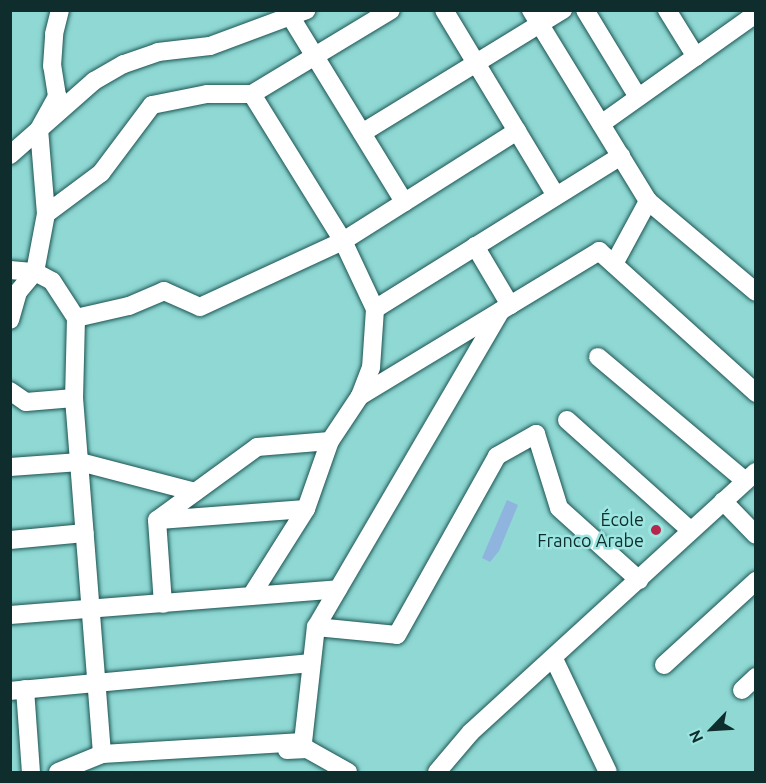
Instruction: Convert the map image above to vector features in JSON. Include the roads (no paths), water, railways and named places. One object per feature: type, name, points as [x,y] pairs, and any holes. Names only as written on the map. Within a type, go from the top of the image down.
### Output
[{"type":"street","points":[[10,320],[18,292],[35,272],[46,214],[39,129],[57,96],[53,56],[60,10]]},
{"type":"street","points":[[46,214],[101,173],[152,105],[207,94],[252,94],[316,58],[392,10]]},
{"type":"street","points":[[444,10],[556,196]]},
{"type":"street","points":[[362,133],[477,64],[536,18],[563,10]]},
{"type":"street","points":[[585,10],[638,97]]},
{"type":"street","points":[[667,10],[696,57]]},
{"type":"street","points":[[601,123],[756,14]]},
{"type":"street","points":[[10,154],[94,81],[124,64],[158,52],[210,46],[300,15],[316,58],[404,202]]},
{"type":"street","points":[[536,18],[648,201],[756,292]]},
{"type":"street","points":[[251,596],[306,509],[330,441],[360,396],[371,368],[375,309],[343,241],[252,94]]},
{"type":"street","points":[[76,318],[129,306],[164,291],[200,307],[343,241],[517,131]]},
{"type":"street","points":[[375,309],[621,156]]},
{"type":"street","points":[[614,264],[648,201]]},
{"type":"street","points":[[475,246],[505,308]]},
{"type":"street","points":[[360,396],[599,251],[756,393]]},
{"type":"street","points":[[10,270],[35,272],[52,281],[76,318],[74,398],[102,754]]},
{"type":"street","points":[[58,772],[102,754],[303,742],[316,627],[505,308]]},
{"type":"street","points":[[437,772],[471,732],[554,659],[750,477],[598,357]]},
{"type":"street","points":[[10,391],[18,405],[74,398]]},
{"type":"street","points":[[567,420],[692,531]]},
{"type":"street","points":[[316,627],[397,635],[497,456],[536,434],[559,508],[639,580]]},
{"type":"street","points":[[157,520],[257,447],[330,441]]},
{"type":"street","points":[[10,467],[80,462],[195,492]]},
{"type":"street","points":[[723,501],[756,535]]},
{"type":"street","points":[[157,520],[306,509]]},
{"type":"street","points":[[157,520],[163,604]]},
{"type":"street","points":[[10,540],[86,533]]},
{"type":"street","points":[[664,665],[756,581]]},
{"type":"street","points":[[10,615],[338,589]]},
{"type":"street","points":[[554,659],[608,772]]},
{"type":"street","points":[[31,772],[18,690],[311,663]]},
{"type":"street","points":[[84,772],[98,767],[307,749],[348,772]]},
{"type":"place","name":"École Franco Arabe","points":[[656,530]]}]
